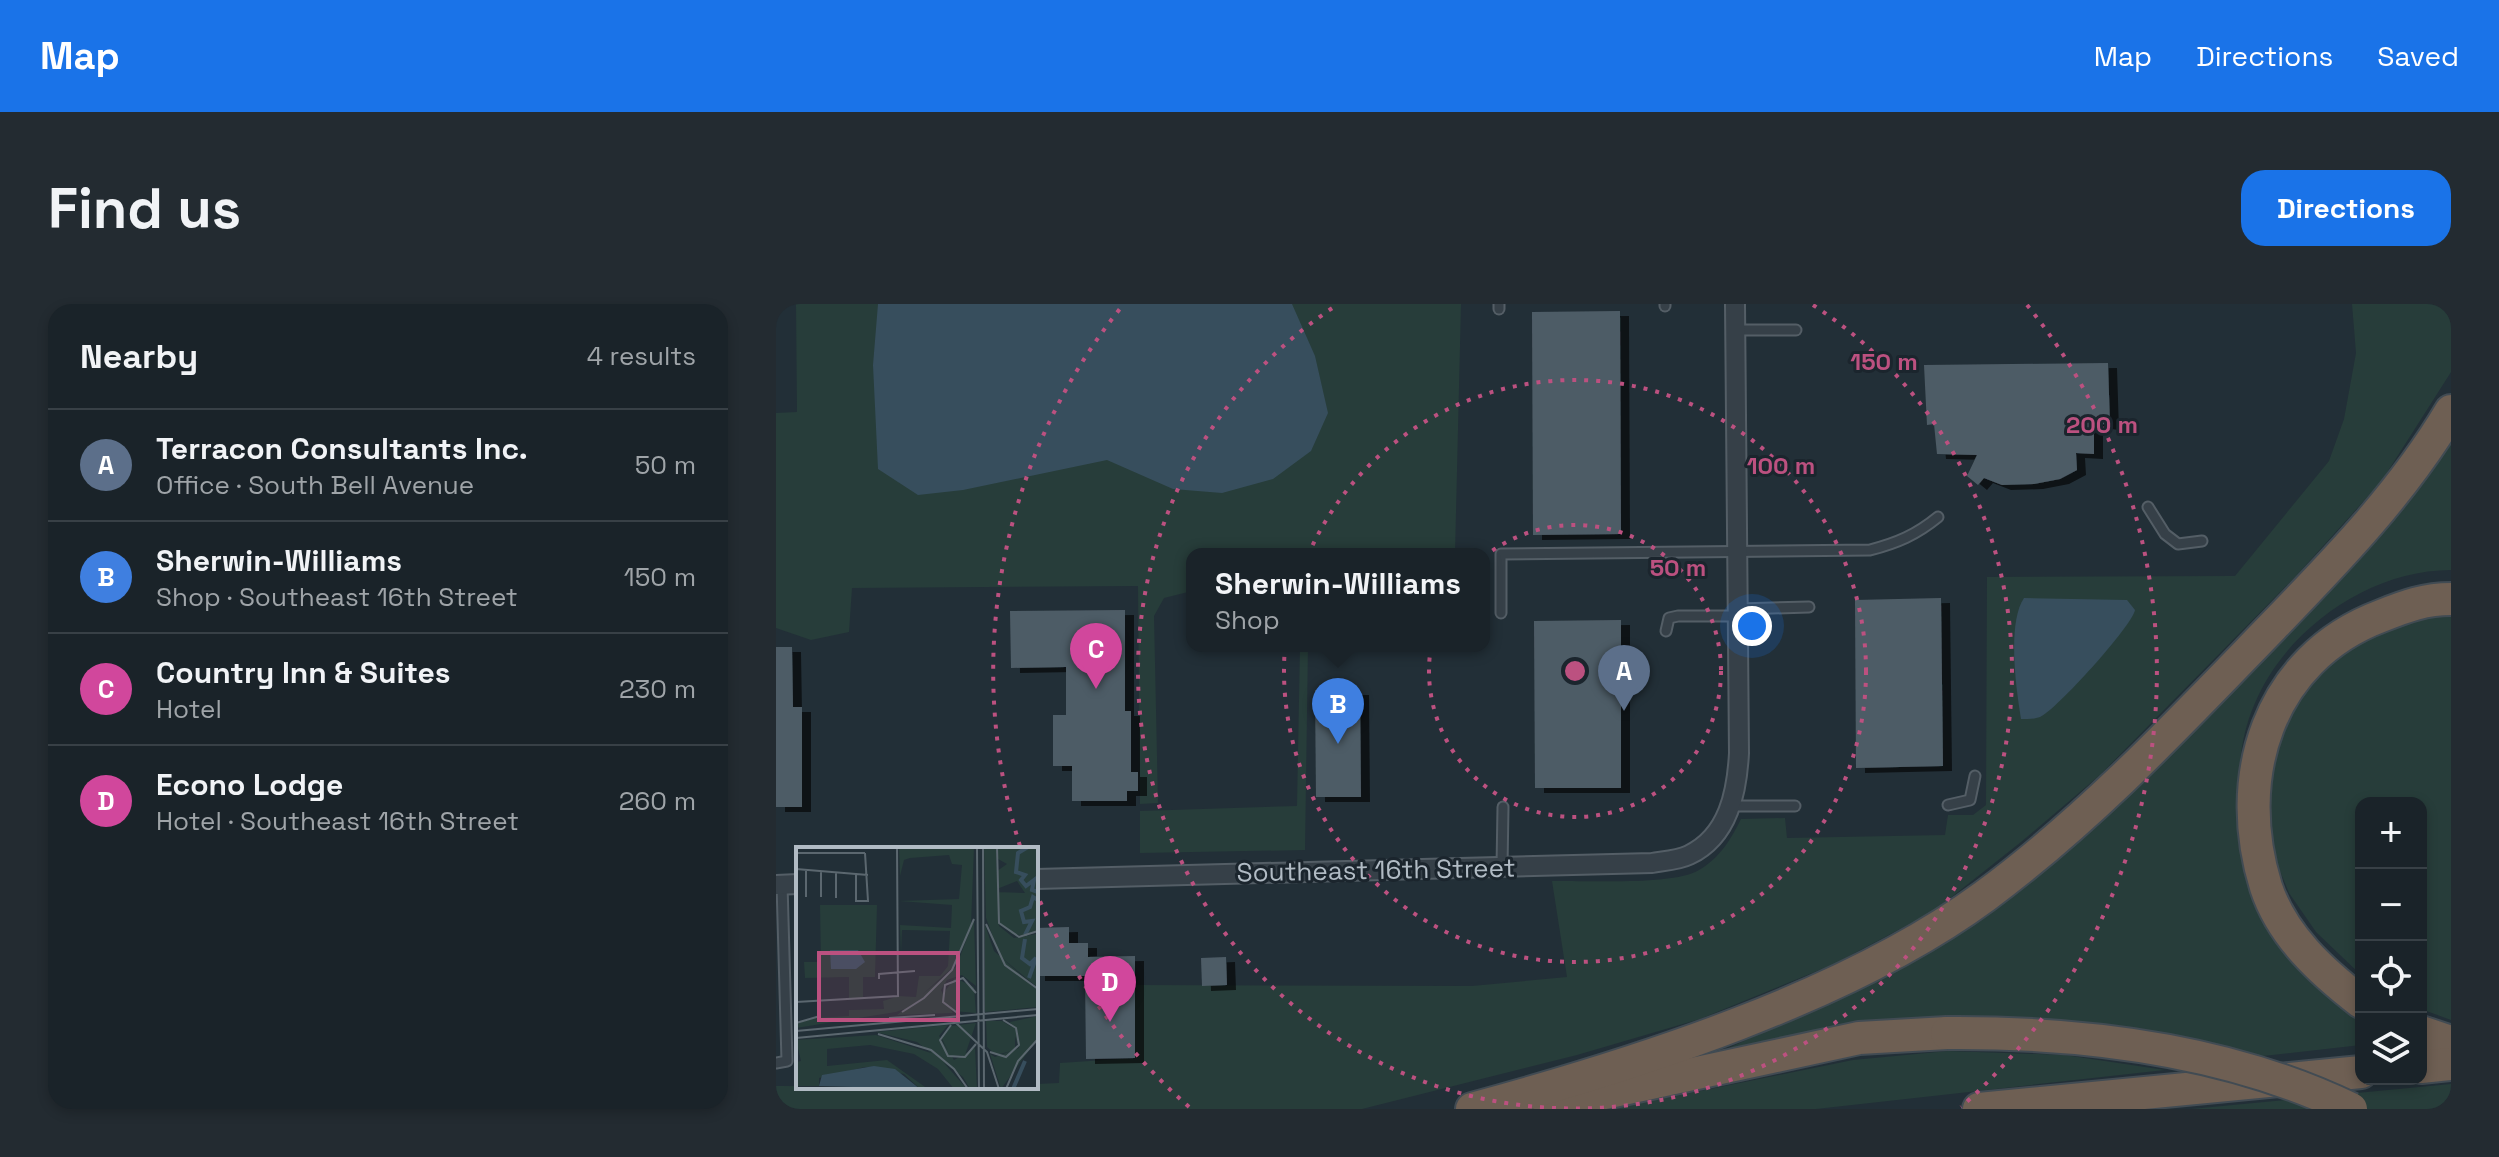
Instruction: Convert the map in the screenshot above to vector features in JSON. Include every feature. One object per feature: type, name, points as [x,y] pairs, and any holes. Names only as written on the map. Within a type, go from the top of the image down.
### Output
[{"type":"highway","points":[[1472,1109],[1644,1056],[1848,977],[1928,934],[1983,897],[2046,849],[2162,741],[2274,625],[2381,511],[2451,411]]},
{"type":"highway","points":[[2355,997],[2327,975],[2290,935],[2267,889],[2251,814],[2261,746],[2272,715],[2291,682],[2343,634],[2424,599],[2451,599]]},
{"type":"highway","points":[[1533,1109],[1859,1038],[1947,1033],[2034,1033],[2183,1054],[2250,1072],[2351,1109]]},
{"type":"highway","points":[[2427,1034],[2451,1042]]},
{"type":"highway","points":[[2427,1066],[2451,1064]]},
{"type":"highway","points":[[1979,1109],[2355,1073]]},
{"type":"street","points":[[1731,806],[1739,764],[1735,304]]},
{"type":"street","name":"Southeast 16th Street","points":[[1038,879],[1652,863],[1689,855],[1710,838],[1727,817],[1731,806]]},
{"type":"lane","points":[[1735,330],[1796,330]]},
{"type":"lane","points":[[2148,507],[2165,534],[2178,544],[2202,541]]},
{"type":"lane","points":[[1501,613],[1501,554],[1737,554],[1870,550],[1898,543],[1920,532],[1938,517]]},
{"type":"lane","points":[[1666,631],[1669,618],[1678,616],[1809,607]]},
{"type":"lane","points":[[1948,805],[1970,800],[1975,776]]},
{"type":"lane","points":[[1731,806],[1795,806]]},
{"type":"lane","points":[[1502,867],[1503,807]]},
{"type":"lane","points":[[776,1063],[787,1061],[785,884]]},
{"type":"green space","points":[[796,304],[1461,304],[1455,548],[1186,548],[1186,592],[1164,598],[1154,616],[1158,803],[1140,804],[1138,586],[852,588],[849,632],[811,640],[776,628],[776,413],[797,412]]},
{"type":"green space","points":[[2352,304],[2451,304],[2451,372],[2381,482],[2296,576],[2100,775],[2021,842],[1934,911],[1834,964],[1700,1019],[1577,1055],[1362,1109],[776,1109],[776,1086],[796,1086],[796,1089],[1038,1089],[1038,1084],[1059,1083],[1060,1063],[1135,1058],[1135,985],[1472,986],[1567,977],[1552,881],[1650,880],[1687,875],[1699,870],[1719,854],[1741,819],[1785,818],[1787,838],[1945,835],[1948,815],[1973,815],[1986,805],[1987,577],[2235,576],[2329,461],[2344,419],[2356,353]]},
{"type":"green space","points":[[2451,431],[2451,570],[2391,580],[2334,609],[2309,628],[2269,676],[2255,703],[2242,747],[2237,817],[2242,859],[2251,881],[2277,922],[2355,1006],[2355,1046],[2254,1057],[2150,1032],[2083,1022],[1945,1017],[1871,1020],[1722,1051],[1807,1012],[1968,923]]},
{"type":"green space","points":[[2451,597],[2451,1020],[2427,1011],[2427,797],[2355,797],[2355,969],[2316,932],[2289,893],[2270,847],[2264,764],[2326,649]]},
{"type":"green space","points":[[1300,652],[1308,652],[1305,850],[1140,853],[1140,811],[1297,806]]},
{"type":"green space","points":[[1948,1051],[2065,1055],[2165,1070],[1816,1109],[1612,1109],[1853,1060]]},
{"type":"green space","points":[[2451,1084],[2451,1109],[2191,1109]]},
{"type":"water","points":[[878,304],[1292,304],[1315,356],[1328,413],[1311,451],[1273,479],[1222,493],[1173,489],[1107,460],[963,490],[918,495],[878,469],[873,365]]},
{"type":"water","points":[[2024,598],[2127,600],[2135,610],[2108,649],[2076,684],[2049,711],[2033,719],[2021,719],[2015,674],[2014,639]]},
{"type":"building","points":[[1620,311],[1621,534],[1533,535],[1532,312]]},
{"type":"building","points":[[2108,363],[2110,425],[2094,423],[2094,454],[2076,453],[2077,470],[2060,479],[2034,484],[2002,485],[1984,478],[1978,485],[1967,476],[1977,455],[1937,454],[1934,424],[1927,425],[1924,365]]},
{"type":"building","points":[[1941,598],[1943,766],[1856,768],[1855,600]]},
{"type":"building","points":[[1125,610],[1125,711],[1131,711],[1131,772],[1138,772],[1138,791],[1127,791],[1127,801],[1072,801],[1072,766],[1053,766],[1053,715],[1066,715],[1066,667],[1011,668],[1010,611]]},
{"type":"building","points":[[1621,620],[1621,788],[1535,788],[1534,621]]},
{"type":"building","points":[[776,647],[792,647],[793,707],[802,707],[802,807],[776,807]]},
{"type":"building","points":[[1315,690],[1360,690],[1361,797],[1316,797]]},
{"type":"building","points":[[1069,927],[1069,943],[1088,943],[1088,957],[1135,956],[1135,1058],[1086,1059],[1085,976],[1038,976],[1038,928]]},
{"type":"building","points":[[1226,957],[1227,985],[1202,986],[1201,958]]},
{"type":"place","name":"Country Inn & Suites","points":[[1096,689]]},
{"type":"place","name":"Terracon Consultants Inc.","points":[[1624,711]]},
{"type":"place","name":"Sherwin-Williams","points":[[1338,744]]},
{"type":"place","name":"Econo Lodge","points":[[1110,1022]]}]
